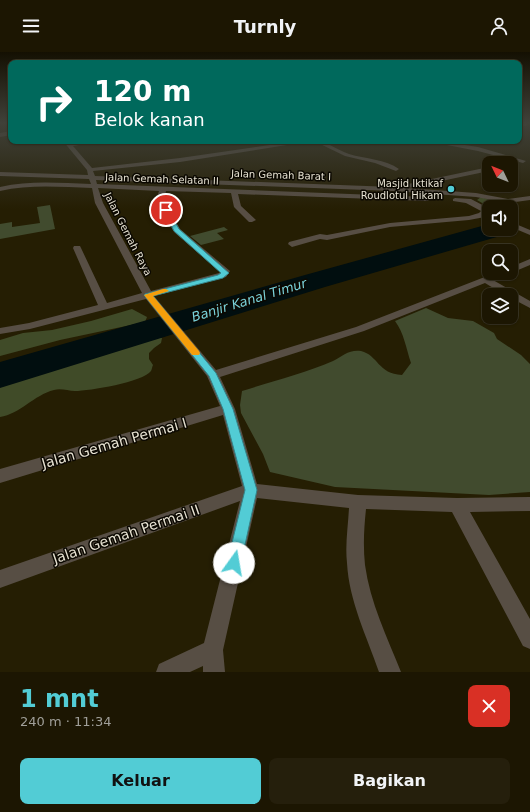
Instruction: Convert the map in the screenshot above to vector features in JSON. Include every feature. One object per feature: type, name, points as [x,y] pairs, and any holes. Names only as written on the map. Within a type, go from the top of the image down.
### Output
[{"type":"street","name":"Jalan Gemah Raya","points":[[75,152],[91,174],[99,203],[148,295],[156,307],[213,375],[228,409],[251,490]]},
{"type":"street","points":[[91,174],[242,152]]},
{"type":"street","points":[[340,152],[396,169]]},
{"type":"street","points":[[489,152],[523,161]]},
{"type":"street","points":[[518,162],[530,159]]},
{"type":"street","points":[[393,189],[482,170]]},
{"type":"street","name":"Jalan Gemah Barat I","points":[[0,174],[91,174],[393,189]]},
{"type":"street","points":[[448,177],[482,207]]},
{"type":"street","name":"Jalan Gemah Selatan II","points":[[0,189],[17,185],[34,184],[234,193],[465,192]]},
{"type":"street","points":[[393,189],[465,192],[501,200],[515,201],[530,198]]},
{"type":"street","points":[[3,331],[104,307],[220,277],[225,274],[225,271],[177,230],[160,200],[163,190]]},
{"type":"street","points":[[234,193],[238,207],[252,220]]},
{"type":"street","points":[[292,244],[320,236],[327,238],[390,225],[469,218],[482,215]]},
{"type":"street","points":[[518,227],[530,233]]},
{"type":"street","points":[[77,248],[104,307]]},
{"type":"street","points":[[518,267],[530,262]]},
{"type":"street","points":[[213,375],[360,329],[486,280],[530,305]]},
{"type":"street","name":"Jalan Gemah Permai I","points":[[0,476],[228,409]]},
{"type":"street","points":[[214,672],[213,650],[251,490],[358,502],[457,505],[530,504]]},
{"type":"street","name":"Jalan Gemah Permai II","points":[[0,579],[251,490]]},
{"type":"street","points":[[358,502],[355,549],[358,573],[363,597],[390,672]]},
{"type":"street","points":[[457,505],[530,639]]},
{"type":"street","points":[[167,672],[213,650]]},
{"type":"green space","points":[[481,197],[490,200],[482,200],[482,203],[477,200]]},
{"type":"green space","points":[[50,205],[55,229],[0,239],[0,224],[12,222],[12,227],[40,223],[37,207]]},
{"type":"green space","points":[[224,227],[228,230],[217,233],[224,239],[201,245],[190,236]]},
{"type":"green space","points":[[426,308],[448,318],[473,321],[494,333],[497,339],[521,355],[530,364],[530,492],[489,495],[335,487],[270,472],[263,454],[241,413],[240,405],[242,391],[311,369],[333,361],[346,353],[353,351],[367,353],[383,368],[394,374],[402,375],[411,363],[403,336],[395,321]]},
{"type":"green space","points":[[132,309],[147,317],[145,322],[60,340],[0,356],[0,340],[23,333],[52,330],[91,321]]},
{"type":"green space","points":[[154,337],[162,338],[161,343],[149,353],[149,359],[153,365],[151,371],[146,375],[138,379],[103,388],[75,391],[59,389],[47,392],[14,412],[0,417],[0,384],[63,363],[93,358]]},
{"type":"waterway","name":"Banjir Kanal Timur","points":[[0,375],[315,281],[482,234]]},
{"type":"slow traffic","points":[[166,291],[148,295],[156,307],[196,353]]},
{"type":"place","name":"Masjid Iktikaf Roudlotul Hikam","points":[[451,189]]},
{"type":"route","points":[[166,210],[169,219],[177,230],[225,271],[225,274],[220,277],[148,295],[156,307],[213,375],[228,409],[251,490],[234,563]]}]
